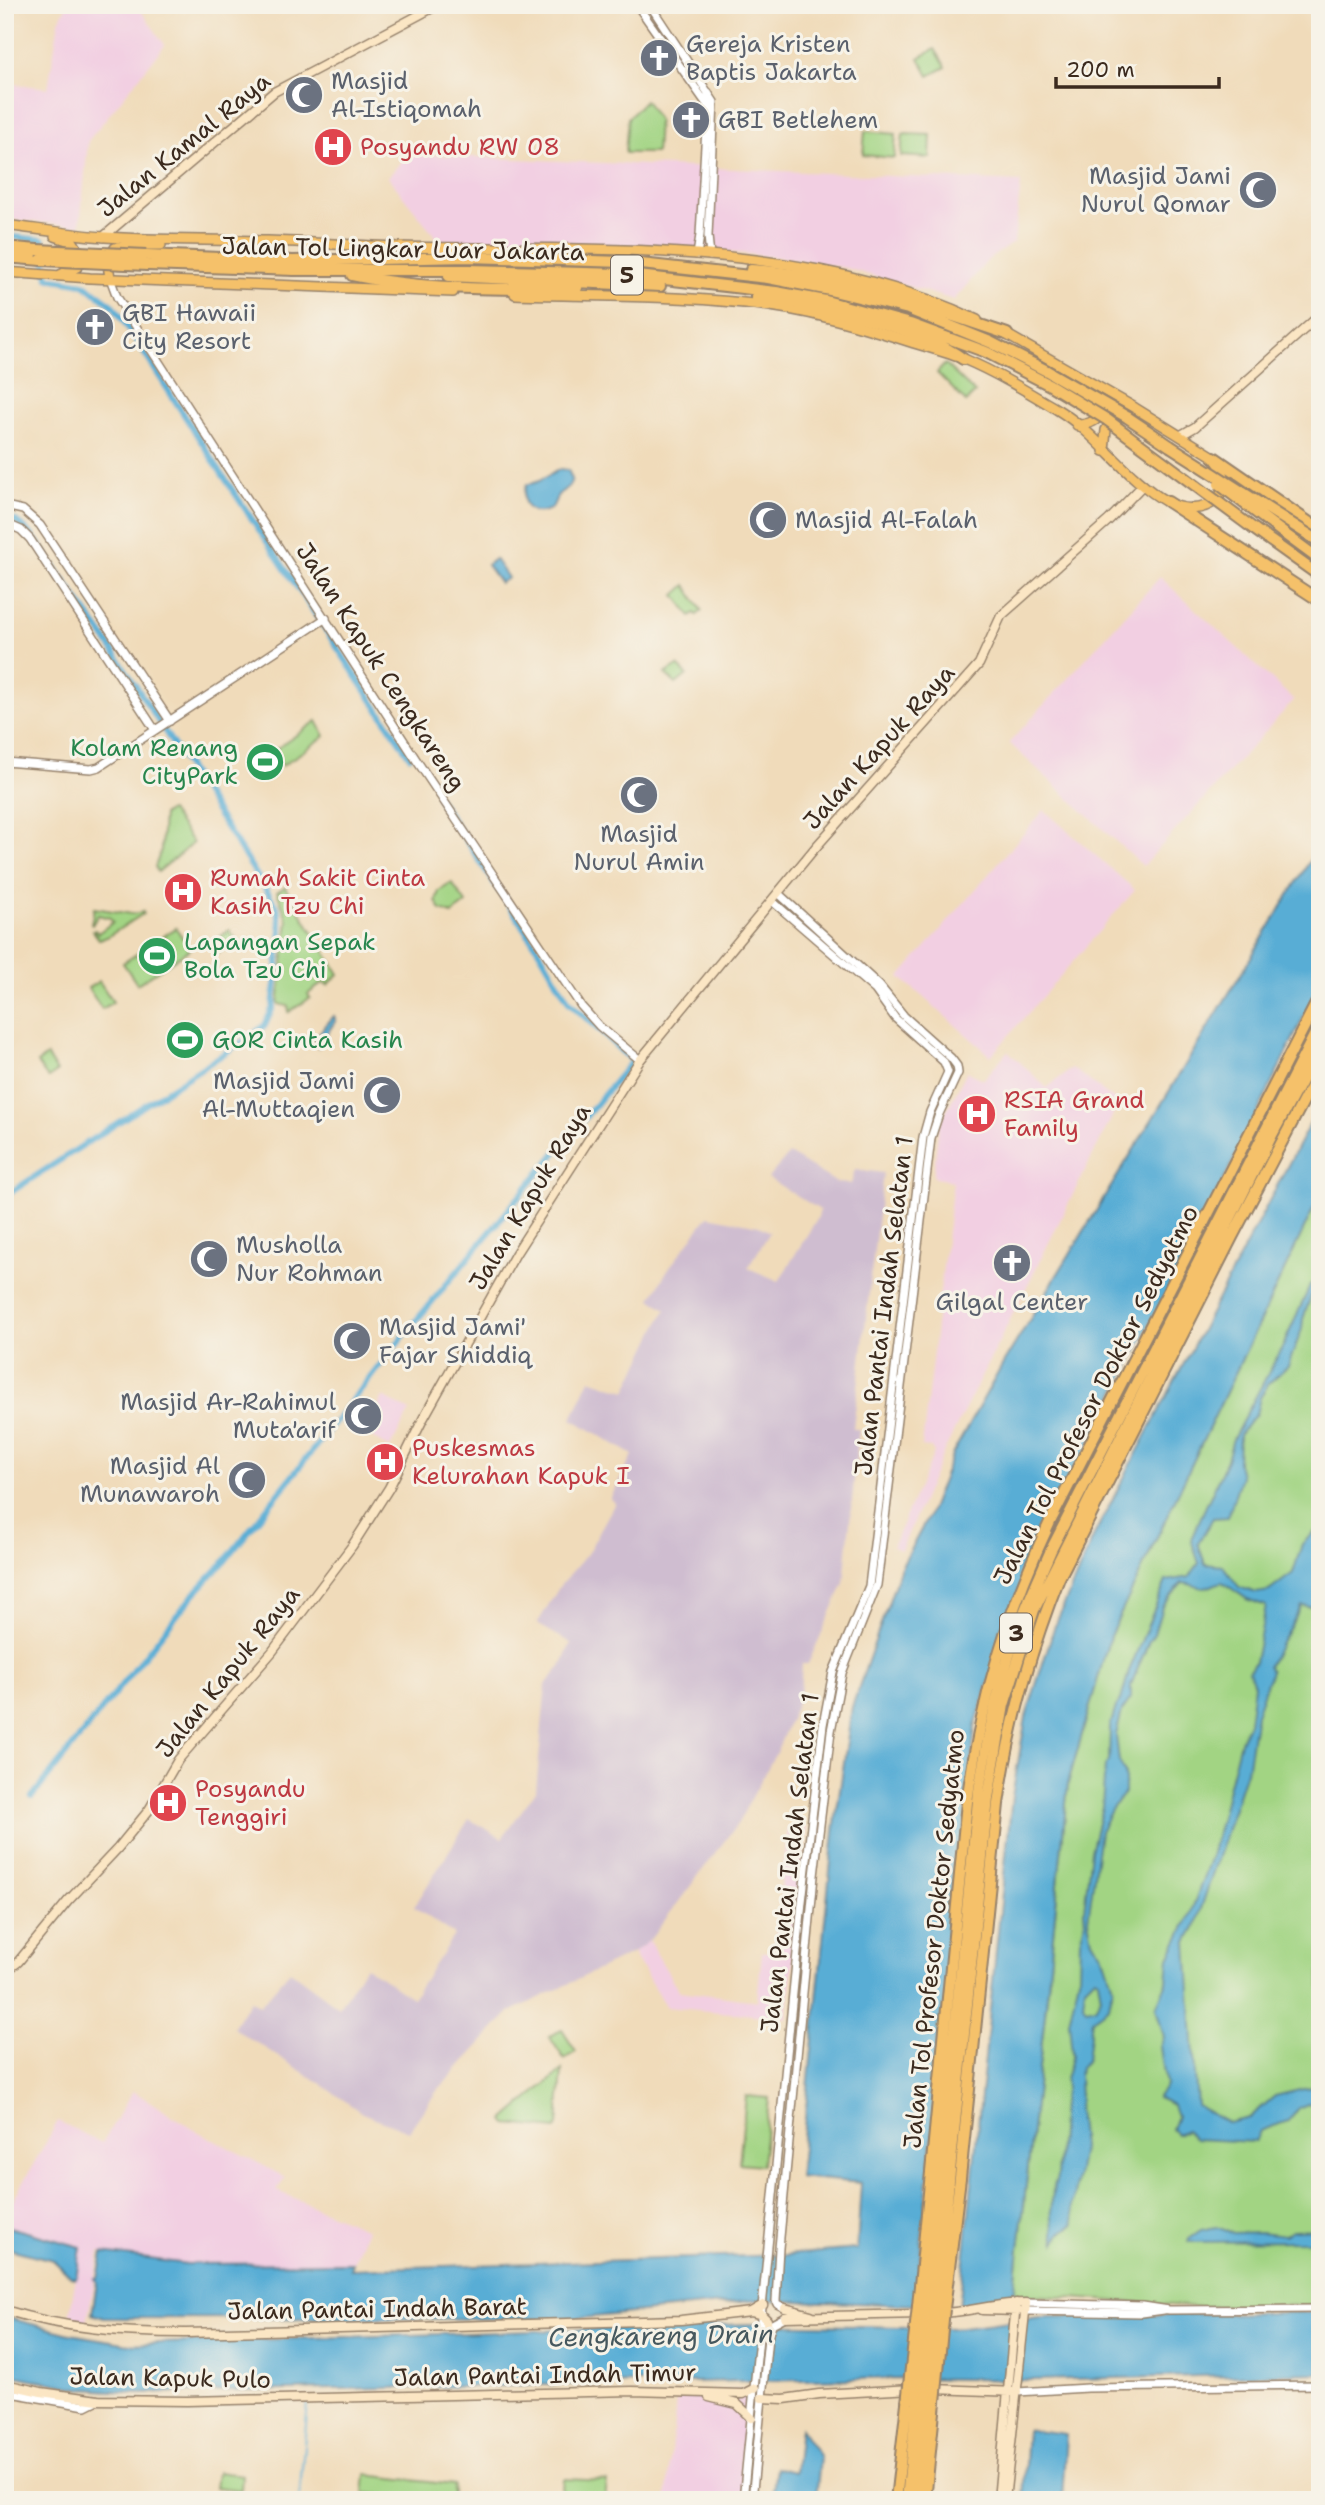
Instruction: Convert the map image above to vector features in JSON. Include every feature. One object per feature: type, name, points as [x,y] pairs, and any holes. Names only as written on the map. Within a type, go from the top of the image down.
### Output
[{"type":"highway","name":"Jalan Tol Lingkar Luar Jakarta","points":[[5,247],[39,255]]},
{"type":"highway","name":"Jalan Tol Lingkar Luar Jakarta","points":[[5,257],[39,255],[293,266],[336,271],[393,269],[621,274],[776,292],[825,301],[988,347],[1106,418],[1274,544]]},
{"type":"highway","name":"Jalan Tol Lingkar Luar Jakarta","points":[[293,266],[468,257],[622,261],[729,273],[825,289],[908,309],[1111,407],[1170,446]]},
{"type":"highway","points":[[393,269],[412,274],[636,284],[764,298],[828,310],[928,339],[963,359]]},
{"type":"highway","points":[[729,273],[739,269],[780,271],[865,288],[1007,334]]},
{"type":"highway","points":[[336,271],[397,283],[526,289],[636,284]]},
{"type":"highway","points":[[1170,446],[1320,560]]},
{"type":"highway","points":[[1170,446],[1320,542]]},
{"type":"highway","points":[[1213,457],[1320,530]]},
{"type":"highway","points":[[1168,502],[1320,601]]},
{"type":"highway","points":[[1274,544],[1320,576]]},
{"type":"highway","points":[[1274,544],[1320,582]]},
{"type":"highway","name":"Jalan Tol Profesor Doktor Sedyatmo","points":[[931,2308],[967,1802],[978,1726],[1006,1629],[1028,1567],[1050,1522],[1320,996]]},
{"type":"highway","name":"Jalan Tol Profesor Doktor Sedyatmo","points":[[916,2500],[921,2402],[979,1791],[994,1707],[1011,1650],[1051,1550],[1320,1024]]},
{"type":"highway","name":"Jalan Tol Profesor Doktor Sedyatmo","points":[[907,2500],[921,2402],[988,1798],[997,1738],[1013,1669],[1045,1584],[1320,1045]]},
{"type":"highway","name":"Jalan Tol Profesor Doktor Sedyatmo","points":[[931,2308],[1005,1756],[1019,1692],[1038,1630],[1059,1577],[1320,1069]]},
{"type":"highway","name":"Jalan Tol Profesor Doktor Sedyatmo","points":[[896,2500],[921,2402]]},
{"type":"highway","name":"Jalan Tol Profesor Doktor Sedyatmo","points":[[921,2402],[925,2500]]},
{"type":"main road","name":"Jalan Kamal Raya","points":[[103,237],[274,92],[438,5]]},
{"type":"main road","points":[[5,226],[103,237],[399,247],[519,247],[697,255],[764,260],[842,274],[944,304],[1007,334],[1181,435],[1213,457],[1221,467],[1223,488],[1210,505],[1196,509],[1181,508],[1143,485],[1061,412],[963,359],[808,313],[745,303],[5,272]]},
{"type":"main road","points":[[5,226],[65,238],[76,244],[80,253],[79,265],[56,276]]},
{"type":"main road","points":[[110,278],[108,264],[114,248],[134,245],[195,245],[211,241]]},
{"type":"main road","points":[[131,279],[124,274],[118,263],[122,251],[134,245]]},
{"type":"main road","points":[[1181,435],[1195,427],[1320,315]]},
{"type":"main road","points":[[1077,425],[1089,424],[1102,414],[1105,398],[1101,389]]},
{"type":"main road","points":[[1104,451],[1104,440],[1110,422],[1115,416],[1135,408]]},
{"type":"main road","points":[[1191,442],[1195,427]]},
{"type":"main road","name":"Jalan Kapuk Raya","points":[[5,1972],[18,1962],[149,1810],[178,1760],[272,1652],[352,1546],[389,1488],[423,1419],[516,1253],[639,1060],[900,751],[979,664],[993,630],[1006,611],[1109,520],[1143,485]]},
{"type":"main road","name":"Jalan Pantai Indah Barat","points":[[5,2309],[73,2327],[150,2333],[681,2320],[751,2312],[763,2303]]},
{"type":"main road","points":[[785,2312],[870,2317],[979,2309],[1020,2311]]},
{"type":"main road","points":[[998,2500],[1006,2403],[1011,2389],[1018,2381],[1020,2311]]},
{"type":"main road","points":[[1005,2500],[1011,2389],[1020,2311]]},
{"type":"main road","name":"Jalan Pantai Indah Barat","points":[[751,2312],[766,2321]]},
{"type":"main road","points":[[766,2321],[768,2337]]},
{"type":"main road","name":"Jalan Kapuk Pulo","points":[[5,2384],[41,2392],[98,2399],[187,2401],[334,2398]]},
{"type":"main road","name":"Jalan Pantai Indah Timur","points":[[334,2398],[632,2391],[743,2394],[759,2386]]},
{"type":"main road","points":[[762,2398],[784,2399],[819,2394],[906,2389],[1011,2389]]},
{"type":"main road","points":[[981,2391],[1006,2403]]},
{"type":"main road","points":[[693,2392],[737,2403],[752,2418]]},
{"type":"street","points":[[637,5],[709,97],[697,255]]},
{"type":"street","points":[[650,5],[709,97],[714,110],[708,236],[710,256]]},
{"type":"street","name":"Jalan Kapuk Cengkareng","points":[[110,278],[117,296],[325,619],[581,1006],[599,1026],[639,1060]]},
{"type":"street","points":[[5,506],[23,510],[40,526],[168,722]]},
{"type":"street","points":[[5,523],[30,539],[157,729]]},
{"type":"street","points":[[5,762],[95,768],[325,619]]},
{"type":"street","points":[[100,642],[111,635]]},
{"type":"street","name":"Jalan Pantai Indah Selatan 1","points":[[752,2500],[762,2398],[759,2386],[766,2321],[763,2303],[802,1902],[832,1693],[877,1585],[931,1138],[958,1070],[951,1058],[904,1016],[879,985],[780,895]]},
{"type":"street","name":"Jalan Pantai Indah Selatan 1","points":[[774,903],[875,989],[895,1018],[944,1062],[948,1072],[930,1112],[923,1137],[869,1586],[834,1672],[779,2248],[776,2301],[785,2312]]},
{"type":"street","points":[[1020,2311],[1143,2306],[1165,2309],[1320,2309]]},
{"type":"street","points":[[1020,2311],[1152,2312],[1165,2309]]},
{"type":"street","points":[[766,2321],[785,2312]]},
{"type":"street","name":"Jalan Pantai Indah Selatan 1","points":[[743,2500],[752,2418],[768,2337]]},
{"type":"street","points":[[1011,2389],[1320,2385]]},
{"type":"street","name":"Jalan Kapuk Pulo","points":[[5,2392],[89,2406],[98,2399]]},
{"type":"shaded area","points":[[67,5],[137,5],[165,45],[88,141],[80,226],[5,219],[5,83],[48,88],[59,21]]},
{"type":"shaded area","points":[[408,154],[1021,182],[1014,242],[989,259],[954,300],[846,268],[785,258],[689,248],[439,241],[388,177]]},
{"type":"shaded area","points":[[1160,577],[1294,700],[1143,866],[1009,743]]},
{"type":"shaded area","points":[[1044,810],[1135,890],[991,1056],[900,977]]},
{"type":"shaded area","points":[[1008,1051],[1047,1088],[1072,1068],[1119,1103],[944,1451],[901,1550],[892,1547],[934,1453],[931,1448],[922,1447],[953,1181],[933,1176],[939,1125],[967,1071],[983,1080]]},
{"type":"shaded area","points":[[789,1154],[837,1183],[851,1184],[855,1169],[883,1173],[853,1429],[859,1429],[844,1583],[808,1664],[802,1664],[800,1695],[777,1751],[738,1823],[649,1941],[633,1953],[510,2012],[436,2092],[409,2131],[362,2113],[233,2028],[250,2000],[260,2006],[290,1971],[339,2007],[365,1966],[412,1998],[454,1935],[414,1907],[469,1819],[502,1838],[536,1791],[546,1684],[561,1667],[571,1643],[537,1624],[560,1586],[587,1554],[615,1503],[610,1499],[633,1455],[572,1419],[590,1379],[626,1391],[666,1309],[651,1299],[667,1271],[708,1216],[759,1226],[770,1232],[748,1268],[779,1281],[820,1210],[768,1178]]},
{"type":"shaded area","points":[[383,1397],[410,1411],[390,1448],[365,1433]]},
{"type":"shaded area","points":[[788,1827],[807,1828],[787,2018],[666,2007],[633,1953],[649,1941],[679,1991],[757,2001],[762,1952],[774,1952]]},
{"type":"shaded area","points":[[133,2091],[193,2129],[285,2177],[277,2191],[367,2229],[353,2263],[187,2264],[100,2252],[87,2322],[69,2319],[81,2247],[5,2226],[5,2214],[58,2121],[102,2143]]},
{"type":"shaded area","points":[[755,2389],[744,2500],[666,2500],[677,2395]]},
{"type":"green space","points":[[935,49],[946,67],[929,76],[919,58]]},
{"type":"green space","points":[[645,100],[658,120],[656,153],[625,153],[628,118]]},
{"type":"green space","points":[[865,131],[896,134],[894,158],[863,155]]},
{"type":"green space","points":[[903,134],[931,135],[930,158],[901,156]]},
{"type":"green space","points":[[945,364],[975,393],[966,402],[937,373]]},
{"type":"green space","points":[[686,585],[702,611],[697,615],[695,613],[691,616],[675,595]]},
{"type":"green space","points":[[678,666],[687,675],[676,684],[665,674]]},
{"type":"green space","points":[[317,721],[325,736],[282,766],[273,751]]},
{"type":"green space","points":[[170,811],[193,843],[158,872],[155,867],[161,850],[163,814]]},
{"type":"green space","points":[[452,883],[466,903],[452,914],[441,910],[436,901],[439,891]]},
{"type":"green space","points":[[285,887],[339,974],[328,985],[323,983],[308,994],[310,998],[289,1012],[288,1006],[278,1004],[288,921],[277,892]]},
{"type":"green space","points":[[94,908],[143,914],[107,937],[99,939],[93,931],[98,933],[113,922],[110,918],[98,915],[92,925]]},
{"type":"green space","name":"Lapangan Sepak Bola Tzu Chi","points":[[176,928],[190,949],[137,984],[123,963]]},
{"type":"green space","points":[[229,930],[236,940],[218,953],[211,943]]},
{"type":"green space","points":[[99,981],[113,1002],[102,1009],[88,988]]},
{"type":"green space","points":[[47,1056],[57,1072],[48,1078],[37,1063]]},
{"type":"green space","points":[[1320,1195],[1320,2305],[1199,2307],[1014,2294],[1068,1783],[1110,1636]]},
{"type":"green space","points":[[562,2030],[576,2052],[564,2059],[549,2036]]},
{"type":"green space","points":[[562,2070],[556,2129],[507,2124],[504,2120]]},
{"type":"green space","points":[[746,2096],[769,2098],[762,2165],[739,2163]]},
{"type":"green space","points":[[217,2472],[242,2475],[241,2490],[215,2487]]},
{"type":"green space","points":[[366,2475],[454,2485],[452,2500],[364,2493]]},
{"type":"green space","points":[[563,2479],[607,2481],[605,2500],[561,2500]]},
{"type":"water","points":[[560,469],[568,470],[572,479],[569,486],[558,495],[552,508],[533,511],[524,498],[527,484],[539,481]]},
{"type":"water","points":[[495,559],[508,578],[500,583],[487,565]]},
{"type":"water","name":"Kolam Renang CityPark","points":[[268,757],[275,768],[256,779],[249,769]]},
{"type":"water","points":[[1320,844],[1320,983],[1253,1122],[1025,1571],[975,1727],[915,2305],[760,2300],[573,2319],[104,2318],[92,2314],[97,2282],[95,2278],[98,2278],[103,2253],[187,2264],[353,2263],[351,2269],[786,2255],[857,2249],[861,2183],[799,2177],[834,1831],[852,1707],[901,1567],[928,1517],[953,1453],[1004,1362]]},
{"type":"water","points":[[334,1016],[336,1020],[318,1047],[314,1039]]},
{"type":"water","points":[[1320,1104],[1320,1195],[1110,1636],[1068,1783],[1014,2294],[988,2303],[959,2308],[1012,1797],[1026,1717],[1054,1628],[1096,1531]]},
{"type":"water","points":[[1320,1274],[1320,1285],[1311,1296],[1288,1366],[1268,1384],[1260,1398],[1256,1414],[1239,1435],[1238,1463],[1241,1476],[1228,1517],[1213,1518],[1198,1543],[1205,1564],[1223,1566],[1239,1587],[1256,1593],[1269,1591],[1293,1573],[1302,1544],[1320,1527],[1320,1608],[1302,1606],[1268,1666],[1271,1671],[1256,1714],[1248,1765],[1195,1927],[1187,1942],[1197,2106],[1228,2123],[1249,2118],[1275,2096],[1320,2085],[1320,2099],[1298,2108],[1288,2121],[1260,2131],[1255,2142],[1195,2139],[1186,2130],[1177,2134],[1172,2129],[1177,2116],[1173,2105],[1157,2098],[1166,2086],[1160,2047],[1164,2037],[1156,2007],[1167,1982],[1169,1958],[1189,1918],[1212,1853],[1240,1741],[1249,1723],[1254,1685],[1249,1671],[1255,1662],[1266,1606],[1247,1599],[1222,1582],[1205,1588],[1182,1583],[1162,1607],[1154,1634],[1131,1685],[1131,1698],[1122,1711],[1116,1735],[1119,1761],[1125,1773],[1125,1793],[1112,1808],[1100,1831],[1088,1920],[1092,1941],[1102,1953],[1113,1987],[1109,2007],[1092,2019],[1087,2060],[1080,2068],[1078,2109],[1082,2148],[1072,2206],[1074,2224],[1061,2233],[1056,2243],[1052,2202],[1057,2177],[1065,2079],[1072,2055],[1069,2021],[1079,1978],[1080,1940],[1085,1923],[1091,1851],[1102,1807],[1105,1766],[1109,1761],[1110,1727],[1129,1671],[1166,1581],[1189,1577],[1199,1563],[1191,1539],[1227,1460],[1233,1439],[1284,1344],[1310,1286]],"holes":[[[1095,1977],[1098,1979],[1101,1997],[1095,2007],[1086,2009],[1083,2005],[1085,1987]]]},
{"type":"water","points":[[5,2226],[81,2247],[76,2278],[71,2277],[53,2260],[5,2248]]},
{"type":"water","points":[[1216,2227],[1233,2233],[1285,2235],[1292,2230],[1320,2229],[1320,2238],[1310,2241],[1188,2242],[1189,2238],[1201,2230]]},
{"type":"water","name":"Cengkareng Drain","points":[[1320,2312],[1320,2373],[1033,2380],[902,2378],[139,2393],[83,2389],[5,2374],[5,2317],[70,2334],[129,2344],[754,2324],[955,2328],[1040,2317]]},
{"type":"water","points":[[800,2428],[820,2457],[816,2500],[772,2500],[776,2468],[795,2472]]},
{"type":"water","points":[[1027,2429],[1066,2434],[1062,2500],[1023,2500]]},
{"type":"waterway","points":[[5,236],[43,240],[48,278],[84,284],[114,306],[410,757]]},
{"type":"waterway","points":[[5,518],[16,521],[31,534],[109,644],[277,907],[281,929],[273,1007],[265,1025],[5,1196]]},
{"type":"waterway","points":[[32,1797],[194,1594],[225,1561],[396,1345],[632,1061],[569,1002],[540,952],[438,798]]},
{"type":"waterway","points":[[299,2500],[308,2403]]},
{"type":"place","name":"Gereja Kristen Baptis Jakarta","points":[[659,58]]},
{"type":"place","name":"Masjid Al-Istiqomah","points":[[304,95]]},
{"type":"place","name":"GBI Betlehem","points":[[691,120]]},
{"type":"place","name":"Posyandu RW 08","points":[[333,147]]},
{"type":"place","name":"Masjid Jami Nurul Qomar","points":[[1258,190]]},
{"type":"place","name":"GBI Hawaii City Resort","points":[[95,327]]},
{"type":"place","name":"Masjid Al-Falah","points":[[768,520]]},
{"type":"place","name":"Kolam Renang CityPark","points":[[265,762]]},
{"type":"place","name":"Masjid Nurul Amin","points":[[639,795]]},
{"type":"place","name":"Rumah Sakit Cinta Kasih Tzu Chi","points":[[183,892]]},
{"type":"place","name":"Lapangan Sepak Bola Tzu Chi","points":[[157,956]]},
{"type":"place","name":"GOR Cinta Kasih","points":[[185,1040]]},
{"type":"place","name":"Masjid Jami Al-Muttaqien","points":[[382,1095]]},
{"type":"place","name":"RSIA Grand Family","points":[[977,1114]]},
{"type":"place","name":"Musholla Nur Rohman","points":[[209,1259]]},
{"type":"place","name":"Gilgal Center","points":[[1012,1263]]},
{"type":"place","name":"Masjid Jami' Fajar Shiddiq","points":[[352,1341]]},
{"type":"place","name":"Masjid Ar-Rahimul Muta'arif","points":[[363,1416]]},
{"type":"place","name":"Puskesmas Kelurahan Kapuk I","points":[[385,1462]]},
{"type":"place","name":"Masjid Al Munawaroh","points":[[247,1480]]},
{"type":"place","name":"Posyandu Tenggiri","points":[[168,1803]]}]
